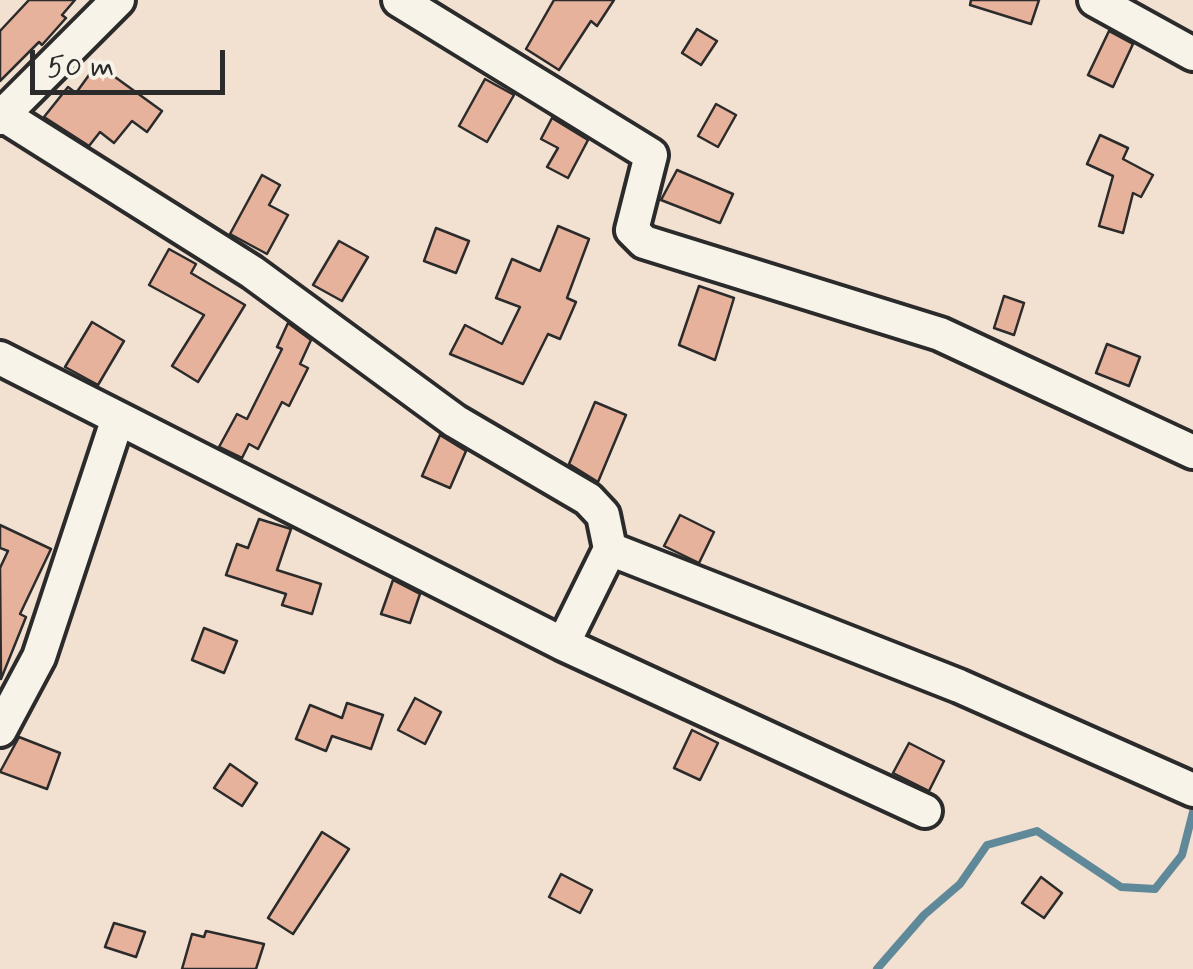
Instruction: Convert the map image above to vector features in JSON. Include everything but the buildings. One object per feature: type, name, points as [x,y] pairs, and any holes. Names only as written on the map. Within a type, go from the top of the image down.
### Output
[{"type":"street","points":[[118,0],[2,117],[252,272],[455,421],[588,499],[603,515],[610,549],[563,644]]},
{"type":"street","points":[[398,0],[651,156],[632,230],[644,242],[940,334],[1193,452]]},
{"type":"street","points":[[1095,0],[1193,54]]},
{"type":"street","points":[[0,358],[563,644],[925,812]]},
{"type":"street","points":[[0,730],[38,657],[118,421]]},
{"type":"street","points":[[610,549],[960,686],[1193,790]]},
{"type":"waterway","points":[[877,969],[924,915],[960,884],[987,845],[1037,831],[1121,887],[1155,889],[1182,855],[1193,812]]}]
